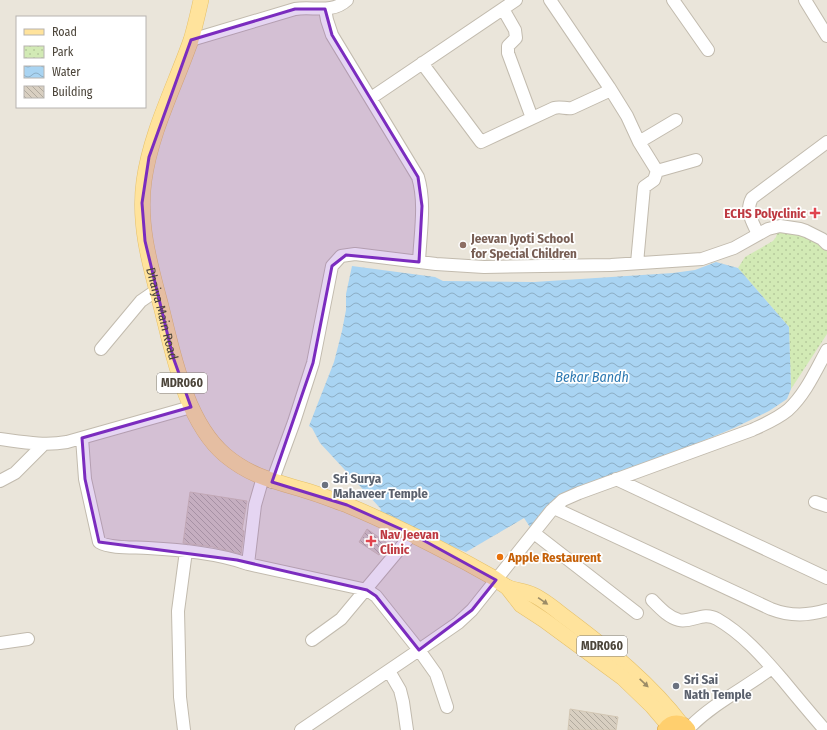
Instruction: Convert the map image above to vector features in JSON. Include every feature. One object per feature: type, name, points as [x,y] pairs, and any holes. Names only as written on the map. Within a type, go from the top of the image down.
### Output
[{"type":"main road","name":"Dhaiya Main Road","points":[[202,0],[191,40],[166,103],[149,157],[144,180],[142,222],[144,241],[173,357],[191,407],[203,429],[212,442],[238,465],[267,480],[306,490],[347,505],[412,534],[502,583],[521,605],[544,620],[622,678],[652,706],[683,728]]},
{"type":"street","points":[[191,40],[295,9],[332,5],[347,0]]},
{"type":"street","points":[[371,98],[516,0]]},
{"type":"street","points":[[550,0],[611,90],[627,116],[639,142],[657,171]]},
{"type":"street","points":[[673,0],[708,50]]},
{"type":"street","points":[[805,0],[827,36]]},
{"type":"street","points":[[332,5],[327,20],[332,35],[414,168],[421,185],[422,206],[419,262]]},
{"type":"street","points":[[502,9],[515,30],[516,38],[508,46],[508,53],[532,118]]},
{"type":"street","points":[[422,63],[481,142],[557,107],[568,109],[576,107],[611,90]]},
{"type":"street","points":[[639,142],[676,120]]},
{"type":"street","points":[[758,234],[749,212],[749,204],[752,198],[827,142]]},
{"type":"street","points":[[657,171],[696,160]]},
{"type":"street","points":[[637,263],[644,187],[654,180],[657,171]]},
{"type":"street","points":[[248,564],[255,505],[294,422],[313,363],[332,266],[341,256],[355,254],[484,268],[637,263],[702,258],[734,248],[758,234],[774,227],[792,227],[806,231],[818,237],[827,244]]},
{"type":"street","points":[[101,349],[141,301],[157,290]]},
{"type":"street","points":[[301,730],[458,623],[502,583],[534,533],[554,508],[569,497],[752,430],[778,417],[788,410],[821,372],[827,350]]},
{"type":"street","points":[[0,439],[53,445],[191,407]]},
{"type":"street","points":[[82,438],[86,479],[99,542],[113,546],[186,551],[237,560],[248,564],[367,590],[376,596],[436,674],[447,707]]},
{"type":"street","points":[[0,481],[15,473],[43,445]]},
{"type":"street","points":[[616,479],[827,578]]},
{"type":"street","points":[[815,502],[827,506]]},
{"type":"street","points":[[554,508],[770,609],[781,613],[796,614],[812,614],[827,610]]},
{"type":"street","points":[[534,533],[637,613]]},
{"type":"street","points":[[312,640],[341,619],[367,590],[412,534]]},
{"type":"street","points":[[184,730],[180,697],[178,611],[186,551]]},
{"type":"street","points":[[652,600],[664,612],[680,620],[708,616],[717,619],[750,643],[825,730]]},
{"type":"street","points":[[0,643],[28,639]]},
{"type":"street","points":[[683,728],[772,668]]},
{"type":"street","points":[[389,671],[400,690],[407,730]]},
{"type":"highlighted area","points":[[295,9],[325,9],[332,35],[418,177],[422,206],[419,262],[346,255],[332,266],[313,363],[272,482],[347,505],[412,534],[496,580],[472,610],[419,650],[376,596],[367,590],[237,560],[99,542],[85,479],[82,438],[191,407],[173,357],[145,241],[142,203],[149,157],[191,40]]},
{"type":"shaded area","points":[[0,0],[827,0],[827,730],[0,730]]},
{"type":"green space","points":[[778,230],[806,234],[827,249],[827,334],[791,389],[789,327],[738,268],[745,257],[773,241]]},
{"type":"water","name":"Bekar Bandh","points":[[716,262],[738,268],[789,327],[791,389],[787,399],[769,411],[734,428],[688,447],[560,494],[530,527],[524,518],[466,552],[409,530],[379,513],[381,509],[320,443],[312,428],[309,426],[334,362],[346,310],[346,294],[352,266],[435,277],[443,281],[534,282],[673,273],[695,270]]},
{"type":"building","points":[[190,492],[247,501],[242,530],[244,531],[241,554],[213,547],[183,543]]},
{"type":"building","points":[[367,529],[387,543],[379,555],[359,542]]},
{"type":"building","points":[[570,709],[618,717],[616,730],[568,730]]},
{"type":"place","name":"ECHS Polyclinic","points":[[815,213]]},
{"type":"place","name":"Jeevan Jyoti School for Special Children","points":[[463,245]]},
{"type":"place","name":"Sri Surya Mahaveer Temple","points":[[325,485]]},
{"type":"place","name":"Nav Jeevan Clinic","points":[[371,541]]},
{"type":"place","name":"Apple Restaurent","points":[[500,557]]},
{"type":"place","name":"Sri Sai Nath Temple","points":[[676,686]]}]
